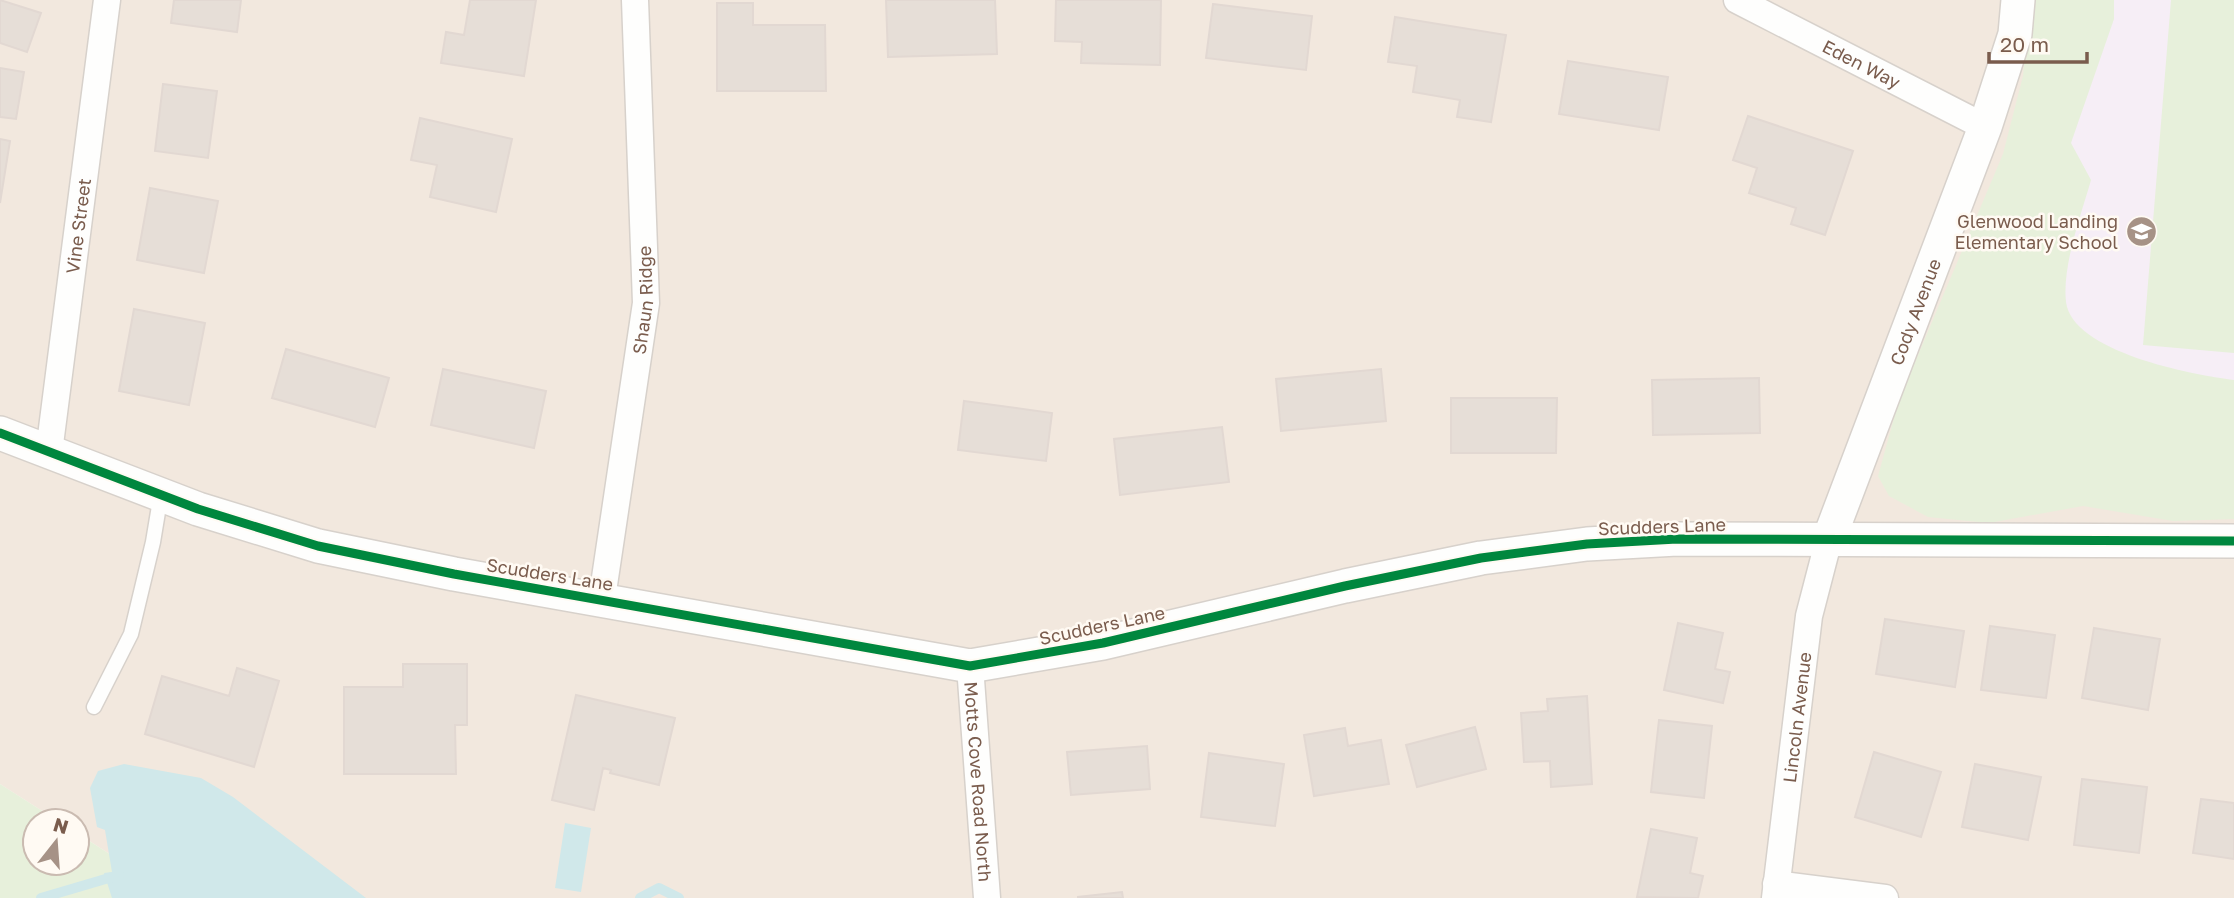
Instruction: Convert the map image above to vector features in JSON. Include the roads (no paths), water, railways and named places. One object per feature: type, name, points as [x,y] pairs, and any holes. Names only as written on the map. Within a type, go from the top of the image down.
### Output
[{"type":"street","name":"Vine Street","points":[[49,452],[107,0]]},
{"type":"street","name":"Shaun Ridge","points":[[602,598],[646,303],[635,0]]},
{"type":"street","name":"Eden Way","points":[[1737,0],[1985,127]]},
{"type":"street","name":"Cody Avenue","points":[[1829,539],[1985,127],[2015,34],[2018,0]]},
{"type":"street","name":"Scudders Lane","points":[[0,433],[160,494],[318,546],[454,574],[602,598],[970,666],[1103,643],[1345,586],[1481,558],[1613,542],[1829,539],[2234,541]]},
{"type":"street","name":"Lincoln Avenue","points":[[1775,891],[1809,616],[1829,539]]},
{"type":"street","name":"Motts Cove Road North","points":[[970,666],[987,898]]},
{"type":"street","points":[[1775,891],[1885,898]]},
{"type":"lane","points":[[94,707],[131,634],[151,553],[160,494]]},
{"type":"water","points":[[124,764],[201,778],[233,797],[366,898],[112,898],[104,873],[112,872],[105,830],[97,827],[90,788],[98,771]]},
{"type":"water","points":[[565,823],[591,828],[581,892],[555,888]]},
{"type":"waterway","points":[[41,898],[119,875]]},
{"type":"waterway","points":[[640,898],[659,888],[679,898]]},
{"type":"place","name":"Glenwood Landing Elementary School","points":[[2141,231]]}]
